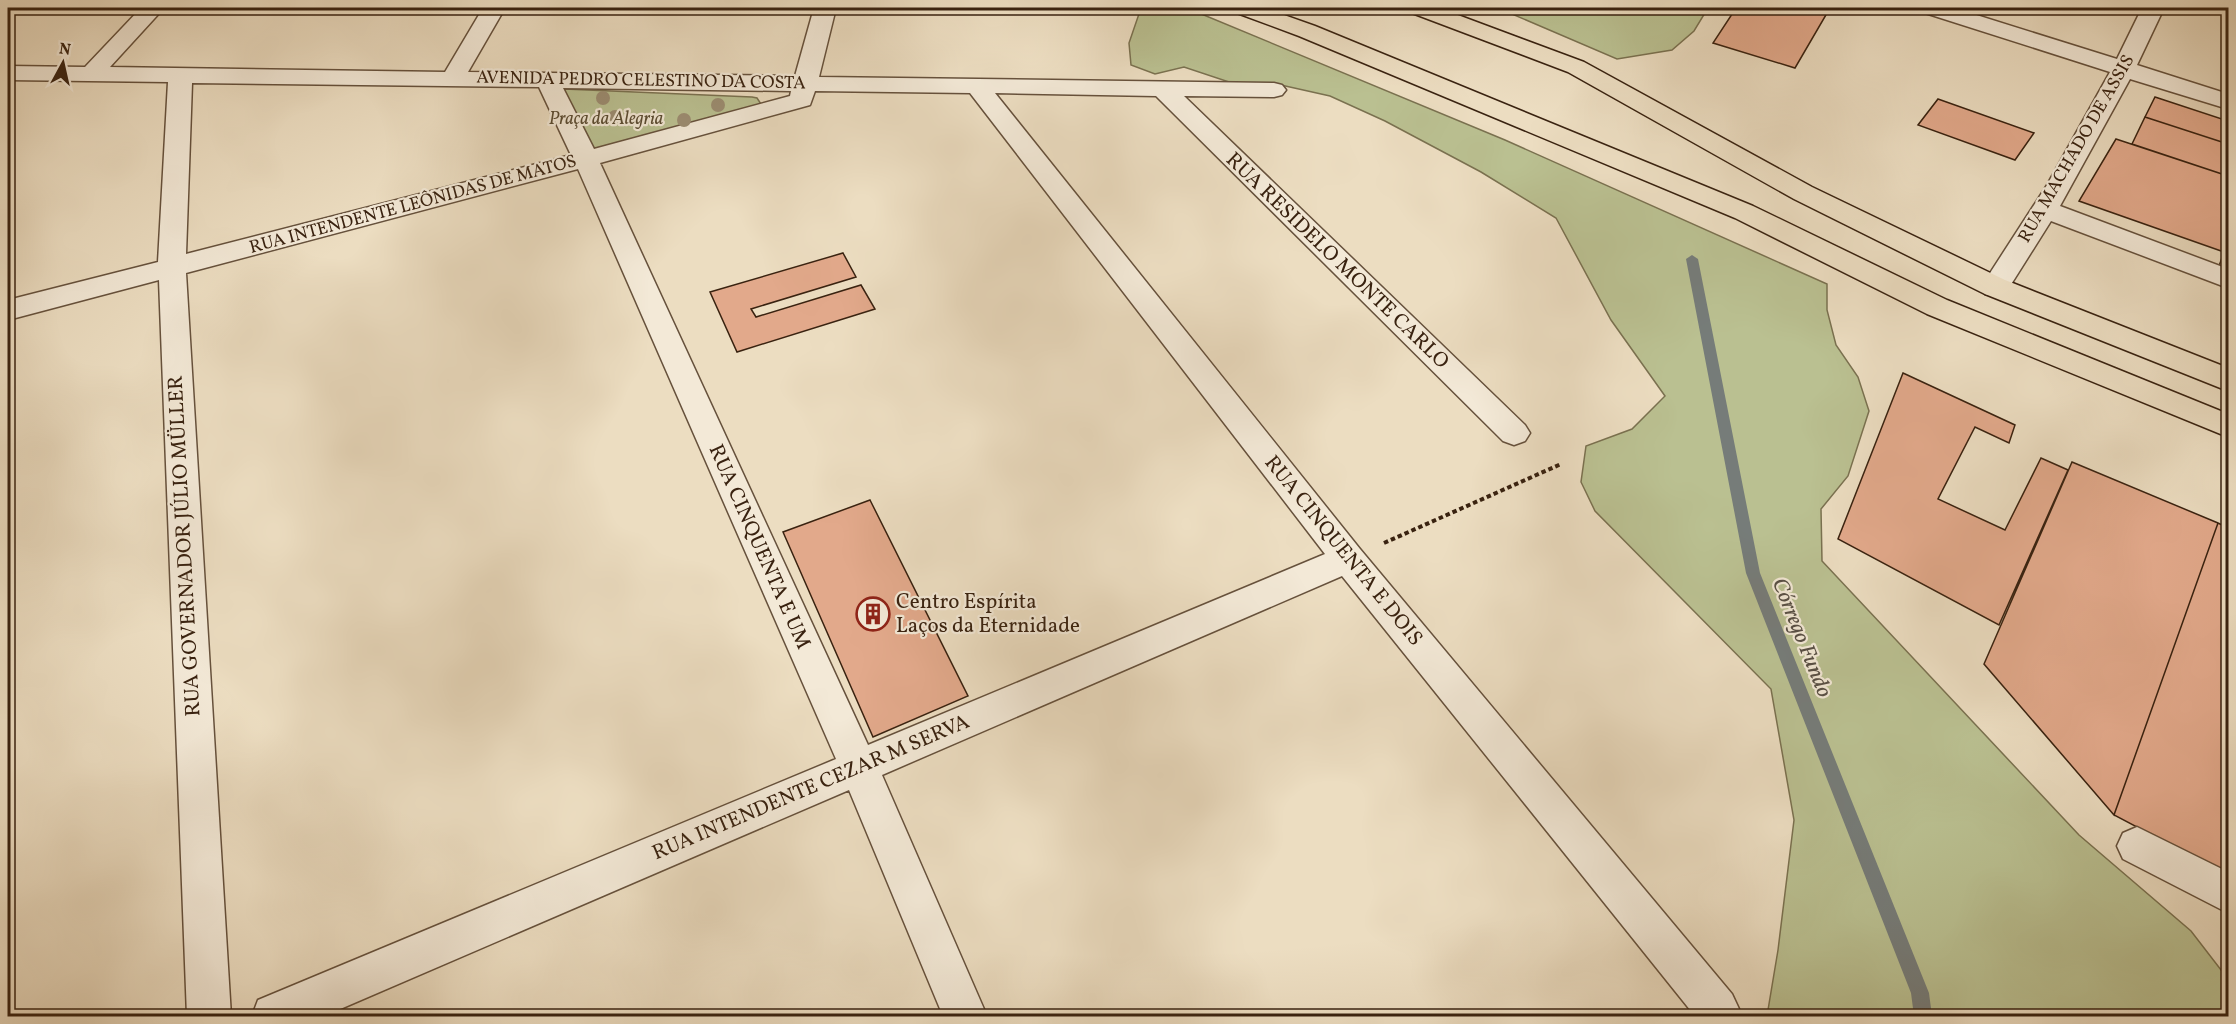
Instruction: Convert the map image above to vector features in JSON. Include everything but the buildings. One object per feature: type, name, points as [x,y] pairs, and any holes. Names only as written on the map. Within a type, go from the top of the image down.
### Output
[{"type":"main road","points":[[1245,8],[1280,15],[1307,31],[1744,212],[1937,307],[2229,426]]},
{"type":"main road","points":[[1420,8],[1576,67],[1803,193],[1995,287],[2229,380]]},
{"type":"street","points":[[92,74],[153,8]]},
{"type":"street","points":[[452,79],[494,8]]},
{"type":"street","points":[[806,83],[825,8]]},
{"type":"street","points":[[1933,8],[2229,102]]},
{"type":"street","name":"RUA MACHADO DE ASSIS","points":[[1995,287],[2046,210],[2125,69],[2153,8]]},
{"type":"street","name":"AVENIDA PEDRO CELESTINO DA COSTA","points":[[8,73],[1274,90]]},
{"type":"street","name":"RUA GOVERNADOR JÚLIO MÜLLER","points":[[180,75],[172,268],[209,1017]]},
{"type":"street","name":"RUA CINQUENTA E UM","points":[[547,80],[586,159],[858,769],[965,1017]]},
{"type":"street","name":"RUA INTENDENTE LEÔNIDAS DE MATOS","points":[[8,310],[586,159],[801,100],[806,83]]},
{"type":"street","name":"RUA CINQUENTA E DOIS","points":[[977,86],[1348,559],[1717,1010]]},
{"type":"street","name":"RUA RESIDELO MONTE CARLO","points":[[1162,88],[1514,433]]},
{"type":"street","points":[[2046,210],[2229,279]]},
{"type":"street","name":"RUA INTENDENTE CEZAR M SERVA","points":[[274,1017],[1348,559]]},
{"type":"street","points":[[2137,846],[2229,894]]},
{"type":"path","points":[[1348,559],[1562,464]]},
{"type":"green space","points":[[1141,8],[1184,8],[1199,13],[1505,140],[1827,284],[1827,310],[1836,345],[1858,377],[1869,411],[1848,476],[1821,509],[1822,561],[2079,835],[2191,931],[2228,979],[2228,1016],[1767,1016],[1778,950],[1794,820],[1771,689],[1595,511],[1581,482],[1586,446],[1632,429],[1665,396],[1611,320],[1556,218],[1481,172],[1385,121],[1330,96],[1272,83],[1232,83],[1184,67],[1155,74],[1131,65],[1129,43]]},
{"type":"green space","points":[[1498,8],[1708,8],[1694,31],[1672,50],[1617,59]]},
{"type":"green space","name":"Praça da Alegria","points":[[562,90],[752,97],[757,98],[761,104],[594,153]]},
{"type":"waterway","name":"Córrego Fundo","points":[[1626,8],[1627,12]]},
{"type":"waterway","name":"Córrego Fundo","points":[[1692,259],[1753,573],[1920,993],[1923,1016]]},
{"type":"place","name":"Centro Espírita Laços da Eternidade","points":[[873,614]]}]
